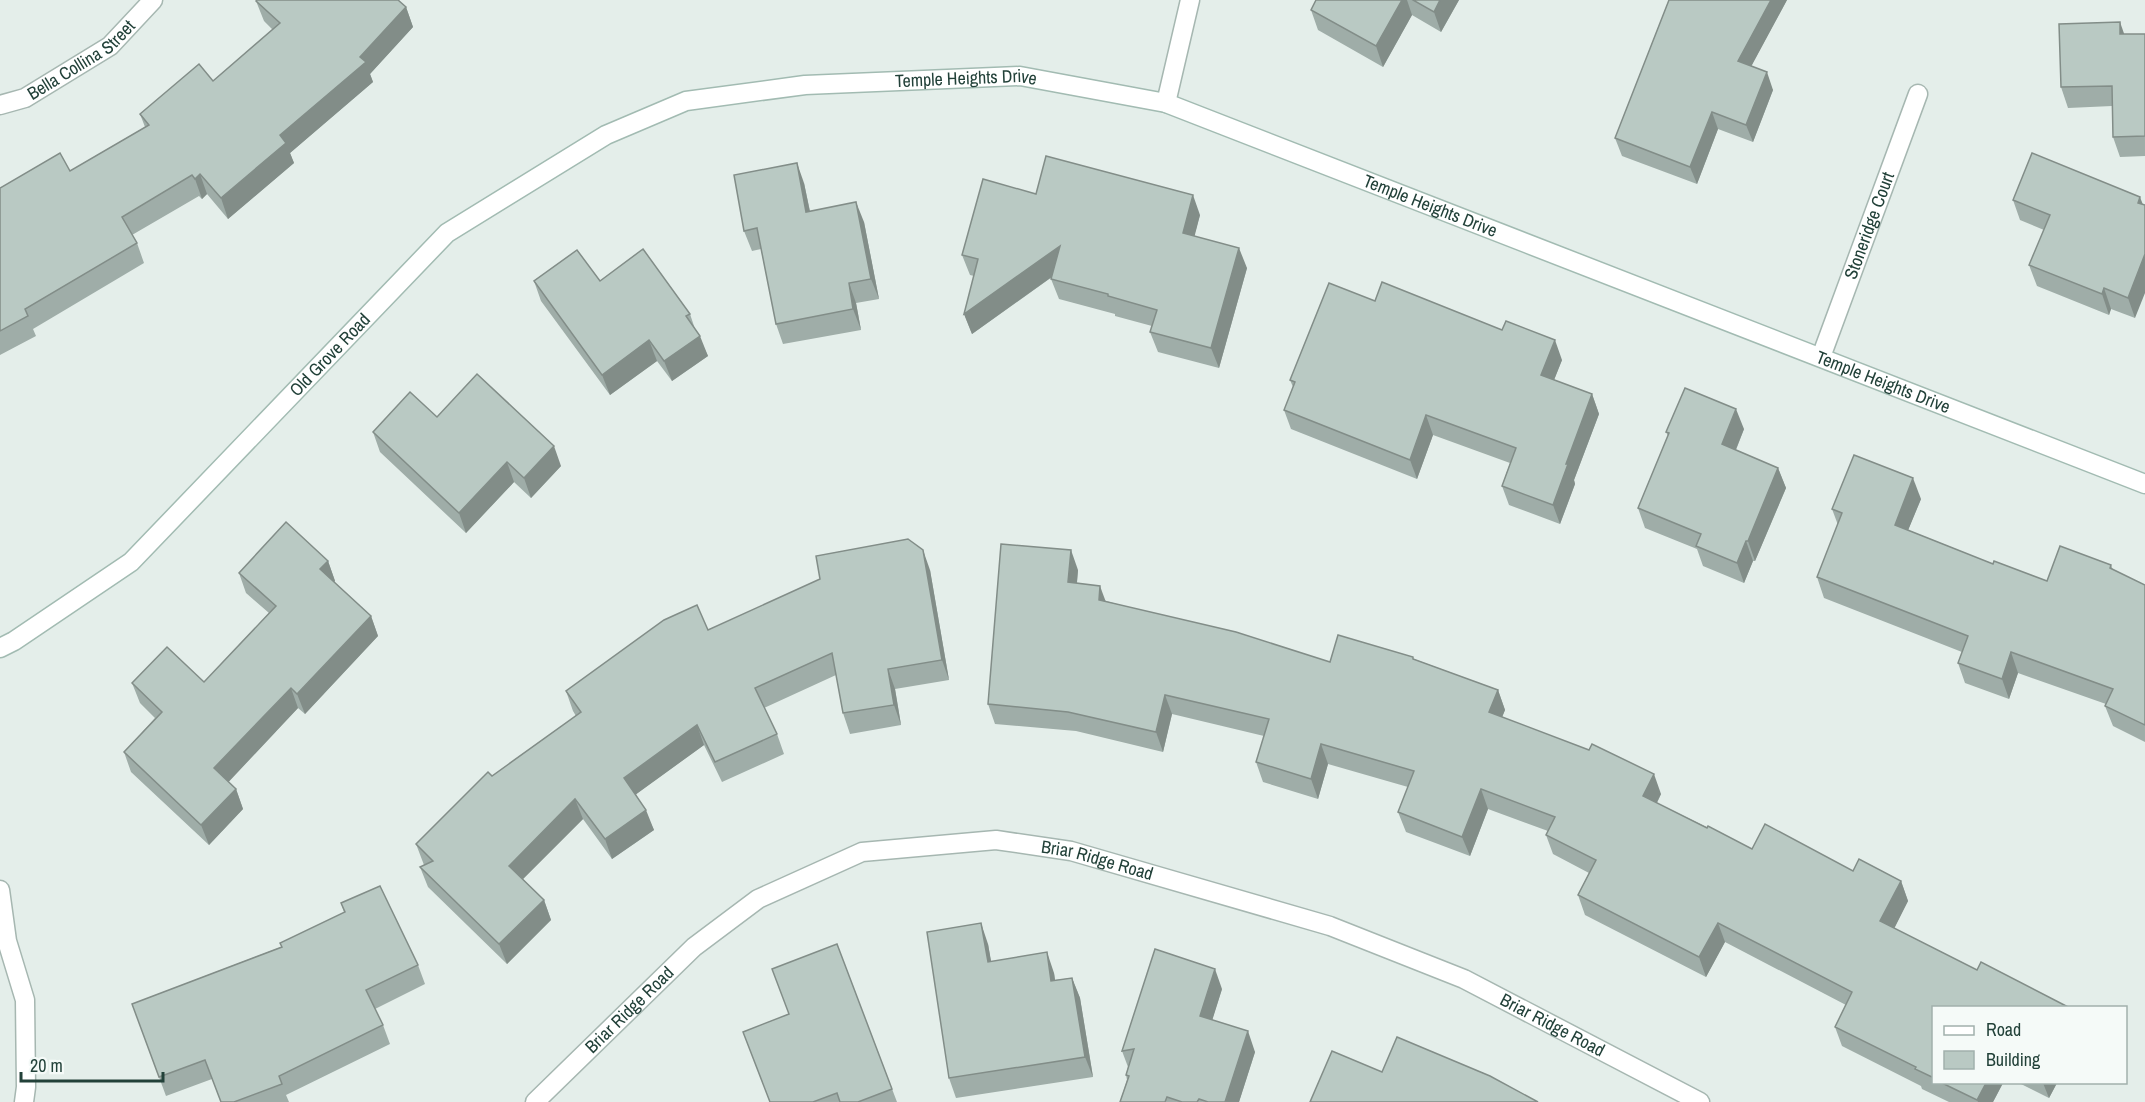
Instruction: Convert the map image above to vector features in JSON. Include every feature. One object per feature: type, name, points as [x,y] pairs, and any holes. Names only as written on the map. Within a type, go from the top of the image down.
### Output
[{"type":"street","name":"Bella Collina Street","points":[[0,105],[25,98],[110,46],[153,0]]},
{"type":"street","points":[[1166,103],[1190,0]]},
{"type":"street","name":"Temple Heights Drive","points":[[686,101],[805,85],[1020,76],[1166,103],[2145,484]]},
{"type":"street","name":"Stoneridge Court","points":[[1821,357],[1918,94]]},
{"type":"street","name":"Old Grove Road","points":[[0,648],[14,641],[131,562],[447,233],[606,135],[686,101]]},
{"type":"street","name":"Briar Ridge Road","points":[[535,1102],[694,946],[758,899],[862,852],[996,840],[1071,851],[1330,926],[1464,979],[1700,1102]]},
{"type":"street","points":[[0,890],[7,941],[25,1000],[26,1088],[24,1102]]},
{"type":"building","points":[[257,0],[398,0],[406,7],[360,57],[366,62],[280,135],[286,143],[221,198],[200,174],[195,179],[192,175],[122,217],[137,243],[25,309],[28,316],[0,331],[0,188],[60,153],[70,171],[149,125],[140,114],[199,64],[213,81],[280,23]]},
{"type":"building","points":[[1316,0],[1402,0],[1376,46],[1311,10]]},
{"type":"building","points":[[1413,0],[1440,0],[1434,12]]},
{"type":"building","points":[[1669,0],[1771,0],[1738,61],[1767,72],[1746,125],[1712,112],[1690,167],[1615,138]]},
{"type":"building","points":[[2120,22],[2120,34],[2145,34],[2145,136],[2113,137],[2112,86],[2061,87],[2059,24]]},
{"type":"building","points":[[2032,153],[2140,197],[2138,203],[2145,205],[2145,254],[2128,298],[2104,288],[2102,294],[2029,265],[2050,215],[2013,200]]},
{"type":"building","points":[[1046,156],[1193,195],[1183,233],[1239,248],[1211,348],[1150,332],[1157,310],[1051,279],[1060,246],[964,314],[978,259],[962,255],[983,179],[1036,194]]},
{"type":"building","points":[[797,163],[806,212],[856,202],[871,279],[849,283],[853,309],[776,324],[757,228],[744,231],[734,175]]},
{"type":"building","points":[[643,249],[690,314],[686,316],[700,336],[664,361],[649,340],[602,375],[534,281],[577,250],[600,281]]},
{"type":"building","points":[[1382,282],[1502,330],[1506,321],[1555,340],[1541,375],[1592,394],[1553,505],[1502,486],[1516,448],[1426,415],[1410,460],[1284,410],[1295,382],[1290,380],[1329,283],[1375,301]]},
{"type":"building","points":[[477,374],[554,446],[524,478],[507,462],[459,513],[373,432],[410,392],[437,417]]},
{"type":"building","points":[[1685,388],[1736,409],[1722,444],[1778,468],[1737,563],[1696,546],[1701,534],[1638,508]]},
{"type":"building","points":[[1854,455],[1913,478],[1895,525],[1993,564],[1994,561],[2047,581],[2060,546],[2111,565],[2110,568],[2145,585],[2145,725],[2105,706],[2113,689],[2011,652],[2002,679],[1958,663],[1968,636],[1817,577],[1842,513],[1832,509]]},
{"type":"building","points":[[286,522],[328,561],[320,569],[371,616],[297,694],[291,688],[214,768],[236,789],[201,825],[124,752],[162,712],[132,683],[167,647],[204,682],[276,606],[239,573]]},
{"type":"building","points":[[908,539],[923,550],[942,660],[888,669],[894,705],[843,713],[832,653],[755,688],[777,734],[715,762],[697,725],[624,778],[646,810],[605,839],[575,799],[509,866],[544,900],[499,944],[420,867],[433,861],[416,844],[488,772],[492,776],[581,712],[566,691],[664,620],[697,605],[708,630],[820,579],[816,556]]},
{"type":"building","points":[[1001,544],[1071,550],[1068,582],[1100,586],[1099,600],[1236,632],[1330,662],[1338,635],[1413,657],[1413,659],[1498,690],[1489,712],[1589,750],[1592,744],[1654,774],[1643,796],[1707,828],[1708,826],[1752,849],[1765,824],[1853,871],[1859,859],[1901,881],[1880,921],[1977,970],[1981,962],[2066,1006],[1932,1006],[1932,1077],[1835,1027],[1852,992],[1718,923],[1699,957],[1578,895],[1596,860],[1546,835],[1555,817],[1481,789],[1462,837],[1398,812],[1414,771],[1321,744],[1311,779],[1256,762],[1269,719],[1165,695],[1156,732],[1068,712],[988,704]]},
{"type":"building","points":[[380,886],[418,965],[366,990],[383,1025],[279,1076],[282,1084],[234,1102],[221,1102],[205,1060],[159,1077],[132,1004],[282,947],[280,943],[345,912],[341,903]]},
{"type":"building","points":[[981,923],[988,962],[1047,952],[1051,981],[1072,978],[1085,1057],[949,1078],[927,932]]},
{"type":"building","points":[[837,944],[892,1089],[858,1102],[840,1102],[837,1093],[813,1102],[770,1102],[743,1032],[789,1014],[772,969]]},
{"type":"building","points":[[1155,949],[1215,969],[1200,1016],[1248,1031],[1225,1102],[1208,1102],[1199,1099],[1197,1102],[1182,1102],[1167,1097],[1165,1102],[1120,1102],[1129,1076],[1126,1075],[1134,1049],[1122,1051]]},
{"type":"building","points":[[1397,1037],[1490,1076],[1538,1102],[1310,1102],[1332,1051],[1382,1072]]},
{"type":"building","points":[[1944,1084],[1985,1084],[1977,1100]]}]
